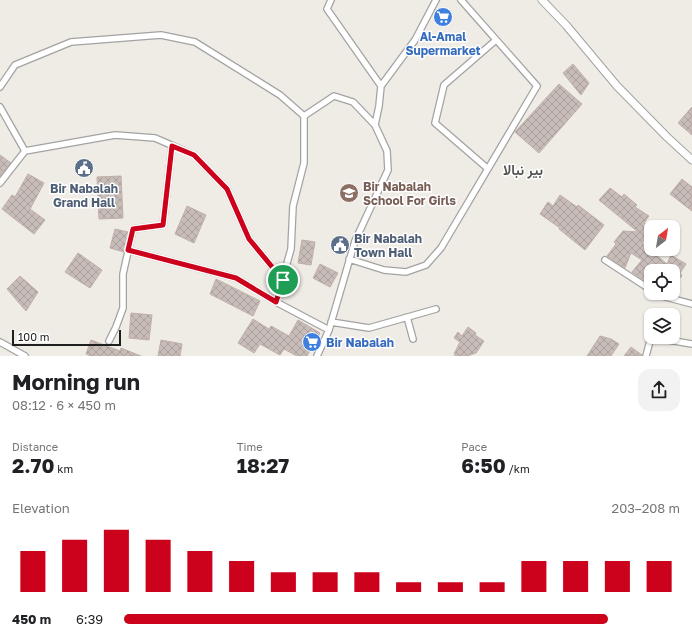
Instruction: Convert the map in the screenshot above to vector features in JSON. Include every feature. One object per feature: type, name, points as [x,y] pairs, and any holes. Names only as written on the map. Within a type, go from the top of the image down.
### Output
[{"type":"street","points":[[331,0],[328,9],[381,86]]},
{"type":"street","points":[[375,125],[381,86],[415,40],[436,0]]},
{"type":"street","points":[[349,259],[384,270],[406,272],[426,265],[441,248],[487,168],[537,86],[461,0]]},
{"type":"street","points":[[542,0],[566,25],[618,86],[692,160]]},
{"type":"street","points":[[0,87],[15,65],[71,42],[161,35],[195,42],[280,95],[304,116],[304,163],[292,206],[291,249],[276,302]]},
{"type":"street","points":[[487,168],[435,123],[444,85],[496,40]]},
{"type":"street","points":[[304,116],[334,96],[353,102],[375,125],[387,151],[388,170],[355,241],[329,330],[317,356]]},
{"type":"street","points":[[0,107],[25,151]]},
{"type":"street","points":[[0,183],[25,151],[115,135],[155,138],[194,155],[227,189],[249,239],[283,280]]},
{"type":"street","points":[[109,341],[116,327],[122,308],[123,274],[133,229],[163,225],[172,146]]},
{"type":"street","points":[[128,250],[236,278],[276,302],[329,330]]},
{"type":"street","points":[[605,260],[644,285]]},
{"type":"street","points":[[677,300],[692,304]]},
{"type":"street","points":[[331,322],[369,328],[436,309]]},
{"type":"street","points":[[407,318],[413,339]]},
{"type":"street","points":[[646,356],[650,337],[692,344]]},
{"type":"street","points":[[0,342],[25,356]]},
{"type":"building","points":[[573,64],[589,83],[581,95],[563,73]]},
{"type":"building","points":[[559,84],[582,104],[539,153],[515,132]]},
{"type":"building","points":[[692,107],[692,135],[678,123]]},
{"type":"building","points":[[0,155],[11,163],[0,176]]},
{"type":"building","points":[[28,174],[44,183],[30,209],[45,220],[34,234],[2,209],[12,195],[15,197]]},
{"type":"building","points":[[121,176],[123,218],[99,219],[97,177]]},
{"type":"building","points":[[682,179],[692,187],[692,211],[670,194]]},
{"type":"building","points":[[610,188],[622,197],[624,194],[637,205],[635,207],[649,216],[646,220],[644,220],[644,240],[642,243],[644,245],[644,256],[657,256],[667,264],[644,264],[644,280],[632,272],[642,260],[631,253],[625,268],[607,256],[616,244],[614,242],[623,231],[638,232],[599,200]]},
{"type":"building","points":[[560,195],[577,207],[578,205],[604,225],[585,250],[559,229],[560,228],[540,214],[548,202],[553,206]]},
{"type":"building","points":[[187,206],[206,215],[194,243],[175,234]]},
{"type":"building","points":[[115,229],[128,232],[124,252],[110,248]]},
{"type":"building","points":[[302,240],[315,242],[311,265],[298,263]]},
{"type":"building","points":[[78,253],[102,270],[90,288],[65,272]]},
{"type":"building","points":[[671,256],[673,256],[686,264],[680,273],[680,264],[667,264]]},
{"type":"building","points":[[320,264],[338,273],[330,287],[313,278]]},
{"type":"building","points":[[20,276],[38,292],[26,311],[7,289]]},
{"type":"building","points":[[216,279],[260,301],[253,316],[210,294]]},
{"type":"building","points":[[131,313],[152,315],[149,340],[129,338]]},
{"type":"building","points":[[253,319],[269,329],[271,326],[289,336],[298,320],[320,333],[307,356],[297,356],[284,349],[280,355],[260,344],[254,353],[238,343]]},
{"type":"building","points":[[468,327],[476,333],[475,335],[484,341],[476,353],[467,356],[455,356],[454,354],[460,342],[454,338],[458,332],[462,336]]},
{"type":"building","points":[[600,336],[611,339],[619,344],[611,356],[587,356]]},
{"type":"building","points":[[91,340],[120,351],[121,348],[141,356],[91,356],[86,354]]},
{"type":"building","points":[[161,340],[182,344],[180,356],[158,356]]},
{"type":"building","points":[[631,347],[642,355],[642,356],[624,356]]},
{"type":"place","name":"Al-Amal Supermarket","points":[[443,17]]},
{"type":"place","name":"Bir Nabalah Grand Hall","points":[[84,168]]},
{"type":"place","name":"Bir Nabalah School For Girls","points":[[349,193]]},
{"type":"place","name":"Bir Nabalah Town Hall","points":[[340,245]]},
{"type":"place","name":"Bir Nabalah","points":[[312,342]]},
{"type":"district","name":"بير نبالا","points":[[523,169]]},
{"type":"route","points":[[172,146],[194,155],[227,189],[249,239],[283,280],[276,302],[236,278],[128,250],[133,229],[163,225],[172,146]]}]
